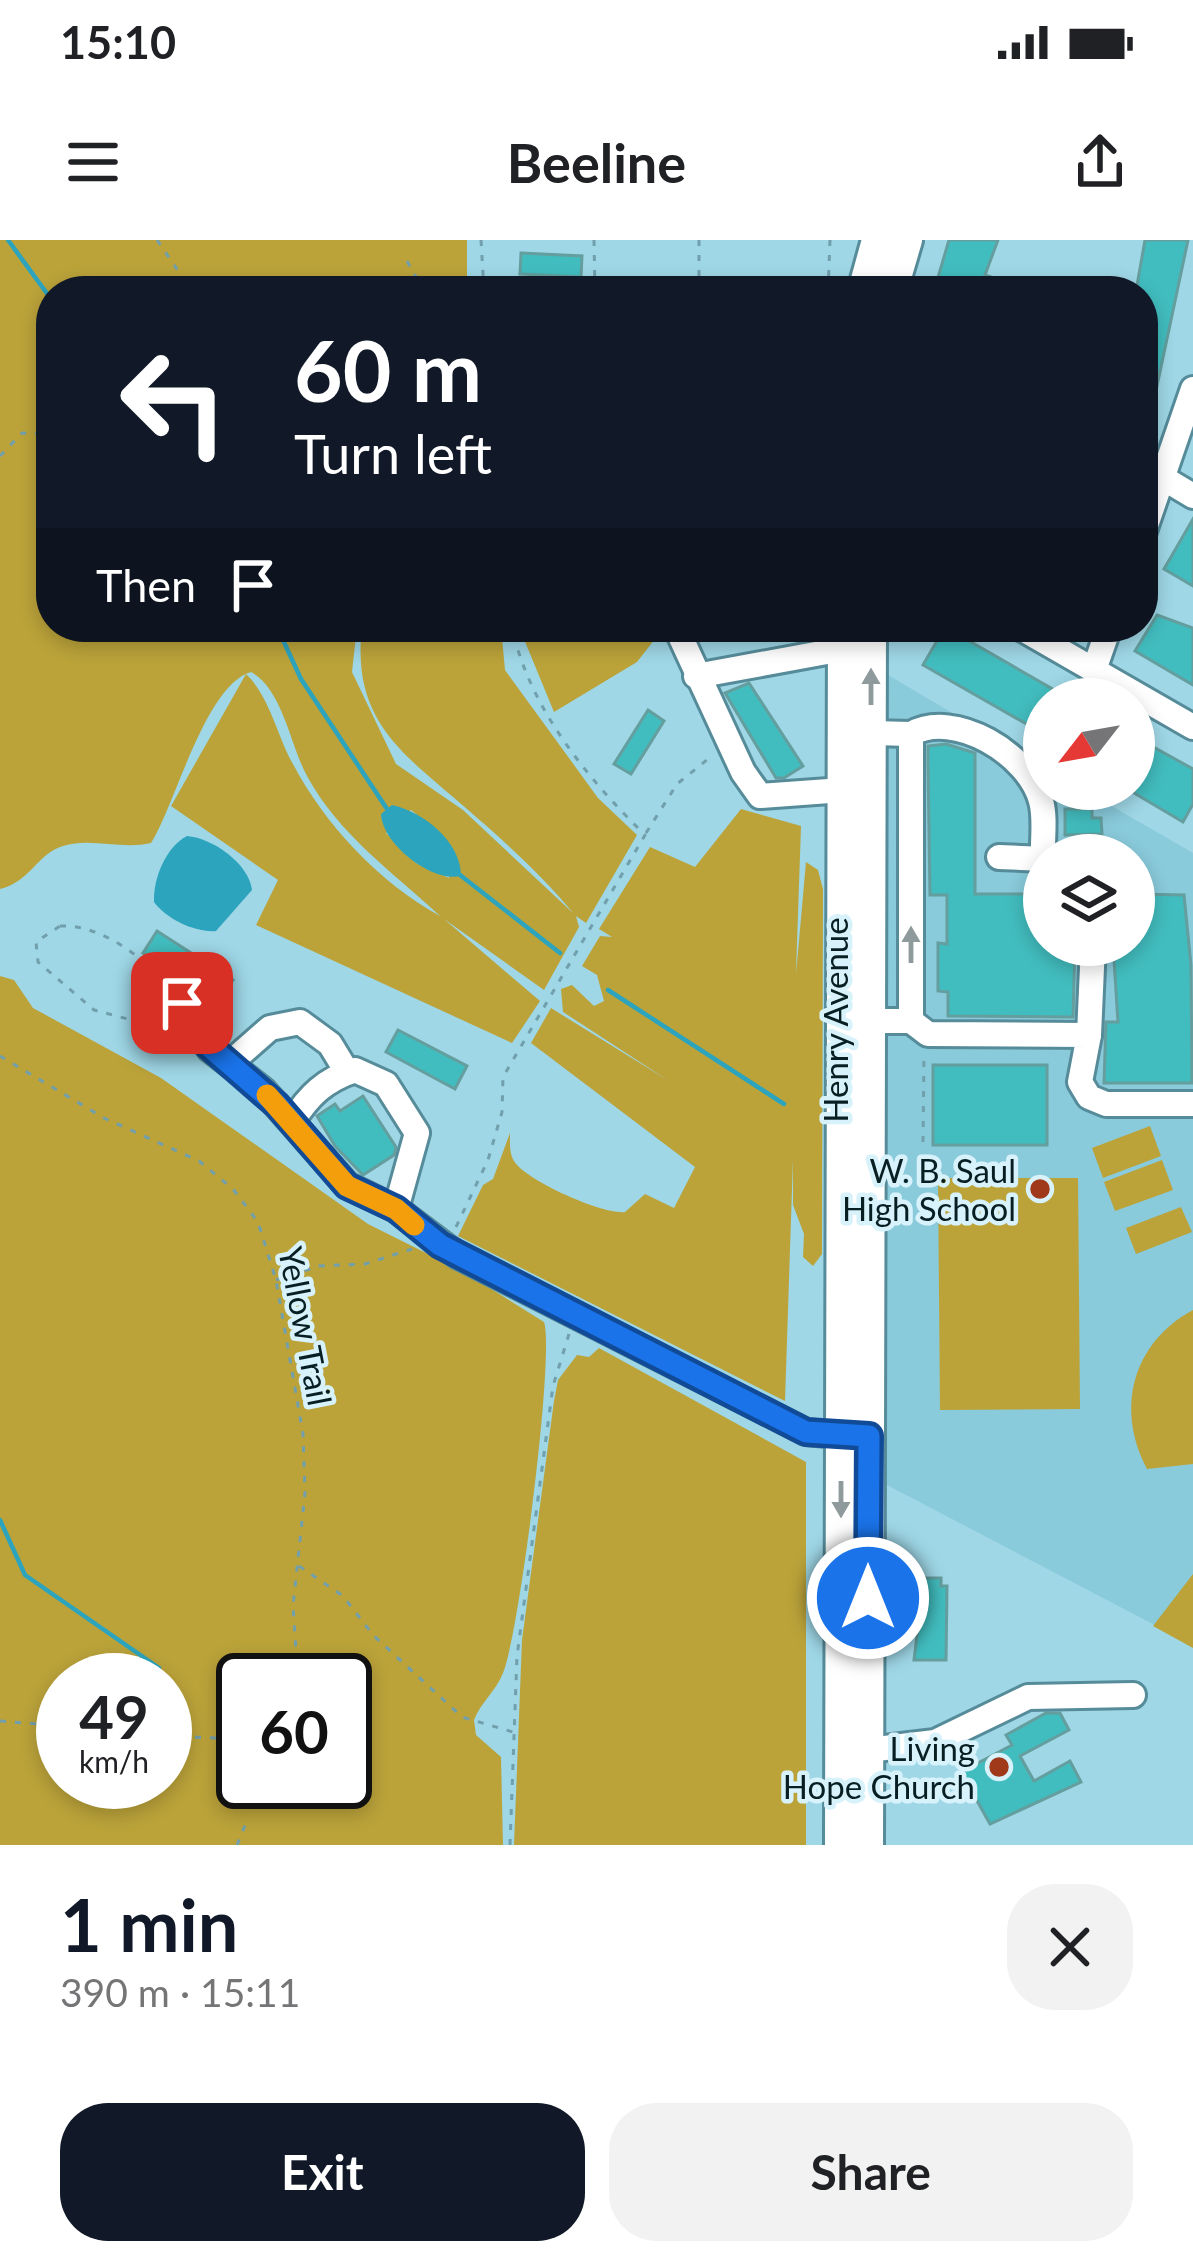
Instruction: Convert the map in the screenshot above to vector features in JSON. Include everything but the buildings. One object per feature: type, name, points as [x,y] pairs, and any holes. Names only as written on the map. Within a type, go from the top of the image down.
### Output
[{"type":"main road","points":[[867,276],[877,240]]},
{"type":"main road","points":[[896,276],[907,240]]},
{"type":"main road","name":"Henry Avenue","points":[[843,642],[843,790],[856,1021]]},
{"type":"main road","name":"Henry Avenue","points":[[840,1845],[855,1437],[856,1021],[872,733],[871,642]]},
{"type":"main road","name":"Henry Avenue","points":[[855,1437],[868,1845]]},
{"type":"street","points":[[1158,492],[1193,389]]},
{"type":"street","points":[[1163,478],[1193,496]]},
{"type":"street","points":[[682,642],[728,741],[760,796],[843,790]]},
{"type":"street","points":[[696,676],[828,642]]},
{"type":"street","points":[[1045,642],[1193,728]]},
{"type":"street","points":[[1094,670],[1104,642]]},
{"type":"street","points":[[872,733],[911,734],[940,723],[966,730],[1026,772],[1041,801],[1042,834]]},
{"type":"street","points":[[911,734],[917,1026]]},
{"type":"street","points":[[999,857],[1023,858]]},
{"type":"street","points":[[1093,966],[1089,1035],[1080,1082],[1089,1097],[1106,1104],[1193,1104]]},
{"type":"street","points":[[182,1003],[201,1039],[292,1122],[347,1186],[396,1209],[445,1248],[806,1432],[855,1437]]},
{"type":"street","points":[[856,1021],[1089,1035]]},
{"type":"street","points":[[230,1064],[270,1028],[300,1022],[330,1044],[347,1072]]},
{"type":"street","points":[[292,1122],[320,1085],[347,1072],[372,1074],[386,1084],[417,1133],[396,1209]]},
{"type":"street","points":[[868,1750],[935,1742],[1045,1694],[1132,1695]]},
{"type":"path","points":[[157,240],[182,276]]},
{"type":"path","points":[[481,240],[483,276]]},
{"type":"path","points":[[594,240],[595,276]]},
{"type":"path","points":[[698,276],[699,240]]},
{"type":"path","points":[[829,276],[830,240]]},
{"type":"path","points":[[407,261],[416,276]]},
{"type":"path","points":[[0,456],[22,433],[36,433]]},
{"type":"path","points":[[517,642],[530,681],[552,720],[607,798],[645,835]]},
{"type":"path","points":[[276,1280],[319,1266],[364,1264],[407,1249],[434,1253],[445,1248],[488,1160],[502,1112],[503,1077],[653,814],[677,784],[728,741]]},
{"type":"path","points":[[60,926],[103,936],[160,976],[182,1003],[143,1023],[114,1019],[46,974],[36,942],[48,929],[60,926]]},
{"type":"path","points":[[917,1026],[923,1142]]},
{"type":"path","name":"Yellow Trail","points":[[0,1056],[104,1118],[220,1175],[258,1222],[276,1280],[306,1467],[297,1566],[298,1653]]},
{"type":"path","points":[[510,1845],[517,1656],[553,1386],[576,1316]]},
{"type":"path","points":[[297,1566],[325,1579],[373,1635],[462,1717],[514,1732]]},
{"type":"path","points":[[0,1721],[36,1724]]},
{"type":"path","points":[[237,1845],[246,1823]]},
{"type":"shaded area","points":[[0,240],[467,240],[467,276],[36,276],[36,642],[355,642],[352,672],[396,764],[463,810],[573,913],[523,859],[403,752],[374,712],[365,688],[362,642],[502,642],[505,670],[598,798],[637,835],[586,923],[576,916],[579,927],[544,990],[444,919],[540,1001],[512,1043],[256,925],[278,880],[171,806],[245,675],[219,699],[205,722],[151,843],[63,846],[0,889]],"holes":[[[251,672],[262,680],[285,719],[307,776],[335,817],[440,916],[396,887],[321,809],[247,675]],[[411,810],[445,838],[449,878],[416,863],[386,833]]]},
{"type":"shaded area","points":[[525,642],[653,642],[637,662],[554,712]]},
{"type":"shaded area","name":"W. B. Saul High School","points":[[888,675],[1023,755],[1023,810],[1118,810],[1193,853],[1193,1645],[887,1485]]},
{"type":"shaded area","points":[[392,805],[416,814],[448,840],[461,876],[436,873],[399,849],[381,814]]},
{"type":"shaded area","points":[[741,809],[801,826],[796,974],[806,862],[818,870],[823,889],[822,1254],[813,1266],[803,1257],[804,1234],[793,1205],[793,1159],[785,1401],[458,1236],[483,1185],[493,1179],[510,1133],[514,1161],[521,1169],[565,1195],[625,1212],[645,1194],[674,1208],[695,1167],[531,1043],[551,1008],[669,1081],[563,1012],[561,989],[572,985],[594,1006],[604,1001],[597,975],[582,966],[600,936],[612,937],[599,929],[650,847],[695,867]]},
{"type":"shaded area","points":[[187,836],[228,854],[249,880],[252,890],[216,931],[182,924],[154,902],[162,864]]},
{"type":"shaded area","points":[[0,976],[14,980],[33,1008],[161,1078],[368,1224],[466,1273],[544,1322],[544,1385],[534,1495],[518,1607],[503,1673],[474,1720],[476,1735],[501,1757],[503,1845],[0,1845]]},
{"type":"shaded area","points":[[1150,1126],[1161,1156],[1103,1178],[1092,1148]]},
{"type":"shaded area","points":[[1162,1160],[1173,1190],[1115,1211],[1104,1182]]},
{"type":"shaded area","points":[[938,1178],[1078,1178],[1080,1409],[940,1410]]},
{"type":"shaded area","points":[[1181,1207],[1192,1232],[1136,1254],[1126,1228]]},
{"type":"shaded area","points":[[1193,1310],[1193,1464],[1147,1469],[1132,1423],[1135,1379],[1156,1340]]},
{"type":"shaded area","points":[[599,1348],[806,1462],[806,1845],[514,1845],[522,1640],[554,1401],[558,1380],[577,1355],[589,1357]]},
{"type":"shaded area","points":[[1193,1574],[1193,1648],[1153,1626]]},
{"type":"waterway","points":[[8,240],[36,278]]},
{"type":"waterway","points":[[284,642],[301,679],[389,812]]},
{"type":"waterway","points":[[460,875],[560,953]]},
{"type":"waterway","points":[[608,990],[784,1104]]},
{"type":"waterway","points":[[0,1520],[25,1575],[137,1653]]},
{"type":"slow traffic","points":[[267,1095],[347,1186],[396,1209],[414,1225]]},
{"type":"place","name":"W. B. Saul High School","points":[[1040,1189]]},
{"type":"place","name":"Living Hope Church","points":[[999,1767]]},
{"type":"route","points":[[182,1003],[210,1049],[277,1105],[347,1186],[396,1209],[440,1245],[806,1432],[841,1438],[869,1436],[868,1598]]}]
